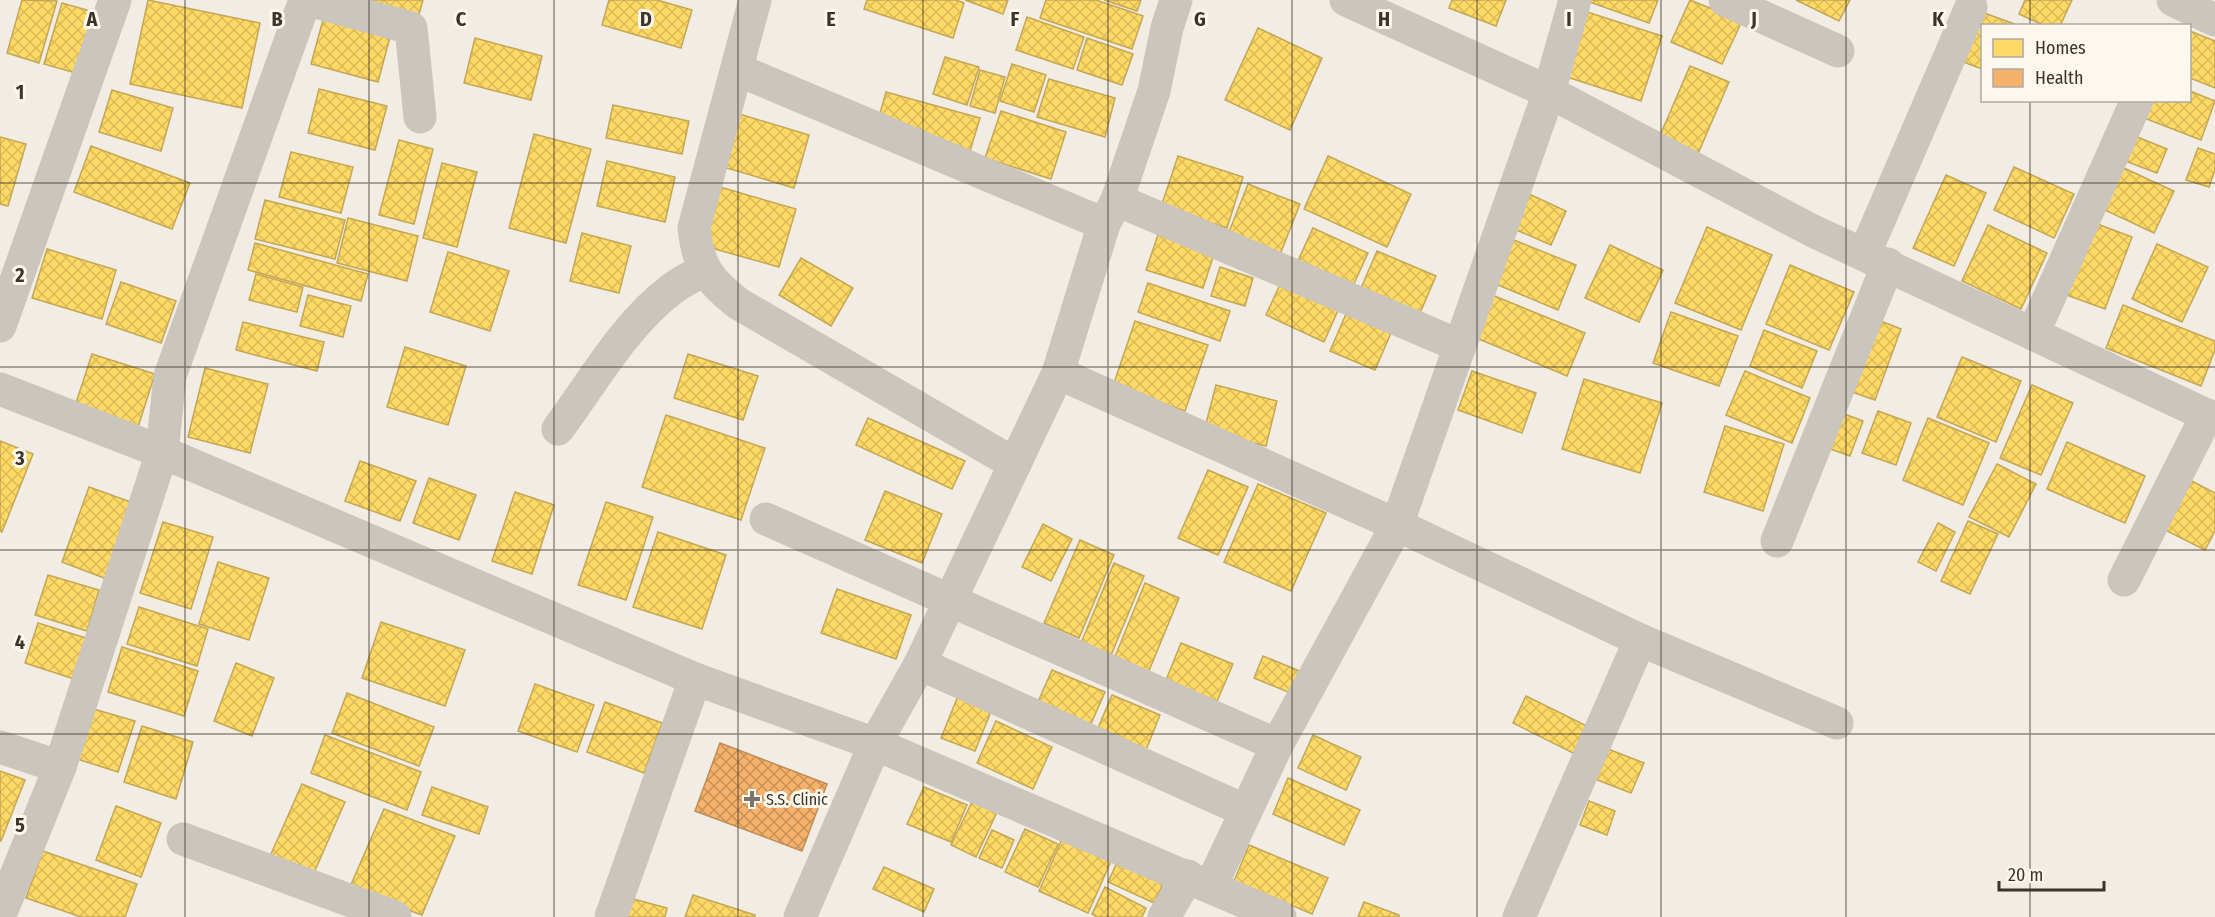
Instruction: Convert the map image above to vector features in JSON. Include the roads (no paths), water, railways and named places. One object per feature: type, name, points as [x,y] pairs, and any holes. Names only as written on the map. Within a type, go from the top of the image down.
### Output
[{"type":"street","points":[[0,326],[115,0]]},
{"type":"street","points":[[0,915],[10,865],[60,767],[162,452],[170,376],[307,0],[411,28],[420,117]]},
{"type":"street","points":[[755,0],[694,228],[696,251],[704,270],[715,285],[739,304],[1015,464]]},
{"type":"street","points":[[800,917],[875,744],[920,664],[1058,373],[1110,212],[1154,91],[1167,28],[1176,0]]},
{"type":"street","points":[[1346,0],[1549,92],[1750,199],[2211,417],[2124,580]]},
{"type":"street","points":[[1164,917],[1200,881],[1246,811],[1276,745],[1397,525],[1549,92],[1575,0]]},
{"type":"street","points":[[1725,0],[1838,51]]},
{"type":"street","points":[[2176,7],[2215,20]]},
{"type":"street","points":[[1777,541],[1877,258],[1971,8]]},
{"type":"street","points":[[738,70],[1460,346]]},
{"type":"street","points":[[2033,334],[2136,102]]},
{"type":"street","points":[[558,429],[630,330],[653,305],[674,287],[704,270]]},
{"type":"street","points":[[1058,373],[1397,525],[1640,639],[1837,723]]},
{"type":"street","points":[[0,389],[162,452],[695,679],[875,744],[1280,917]]},
{"type":"street","points":[[766,519],[1276,745]]},
{"type":"street","points":[[1519,917],[1640,639]]},
{"type":"street","points":[[920,664],[1246,811]]},
{"type":"street","points":[[611,917],[695,679]]},
{"type":"street","points":[[0,747],[60,767]]},
{"type":"street","points":[[183,839],[395,917]]},
{"type":"place","name":"S.S. Clinic","points":[[752,799]]}]
